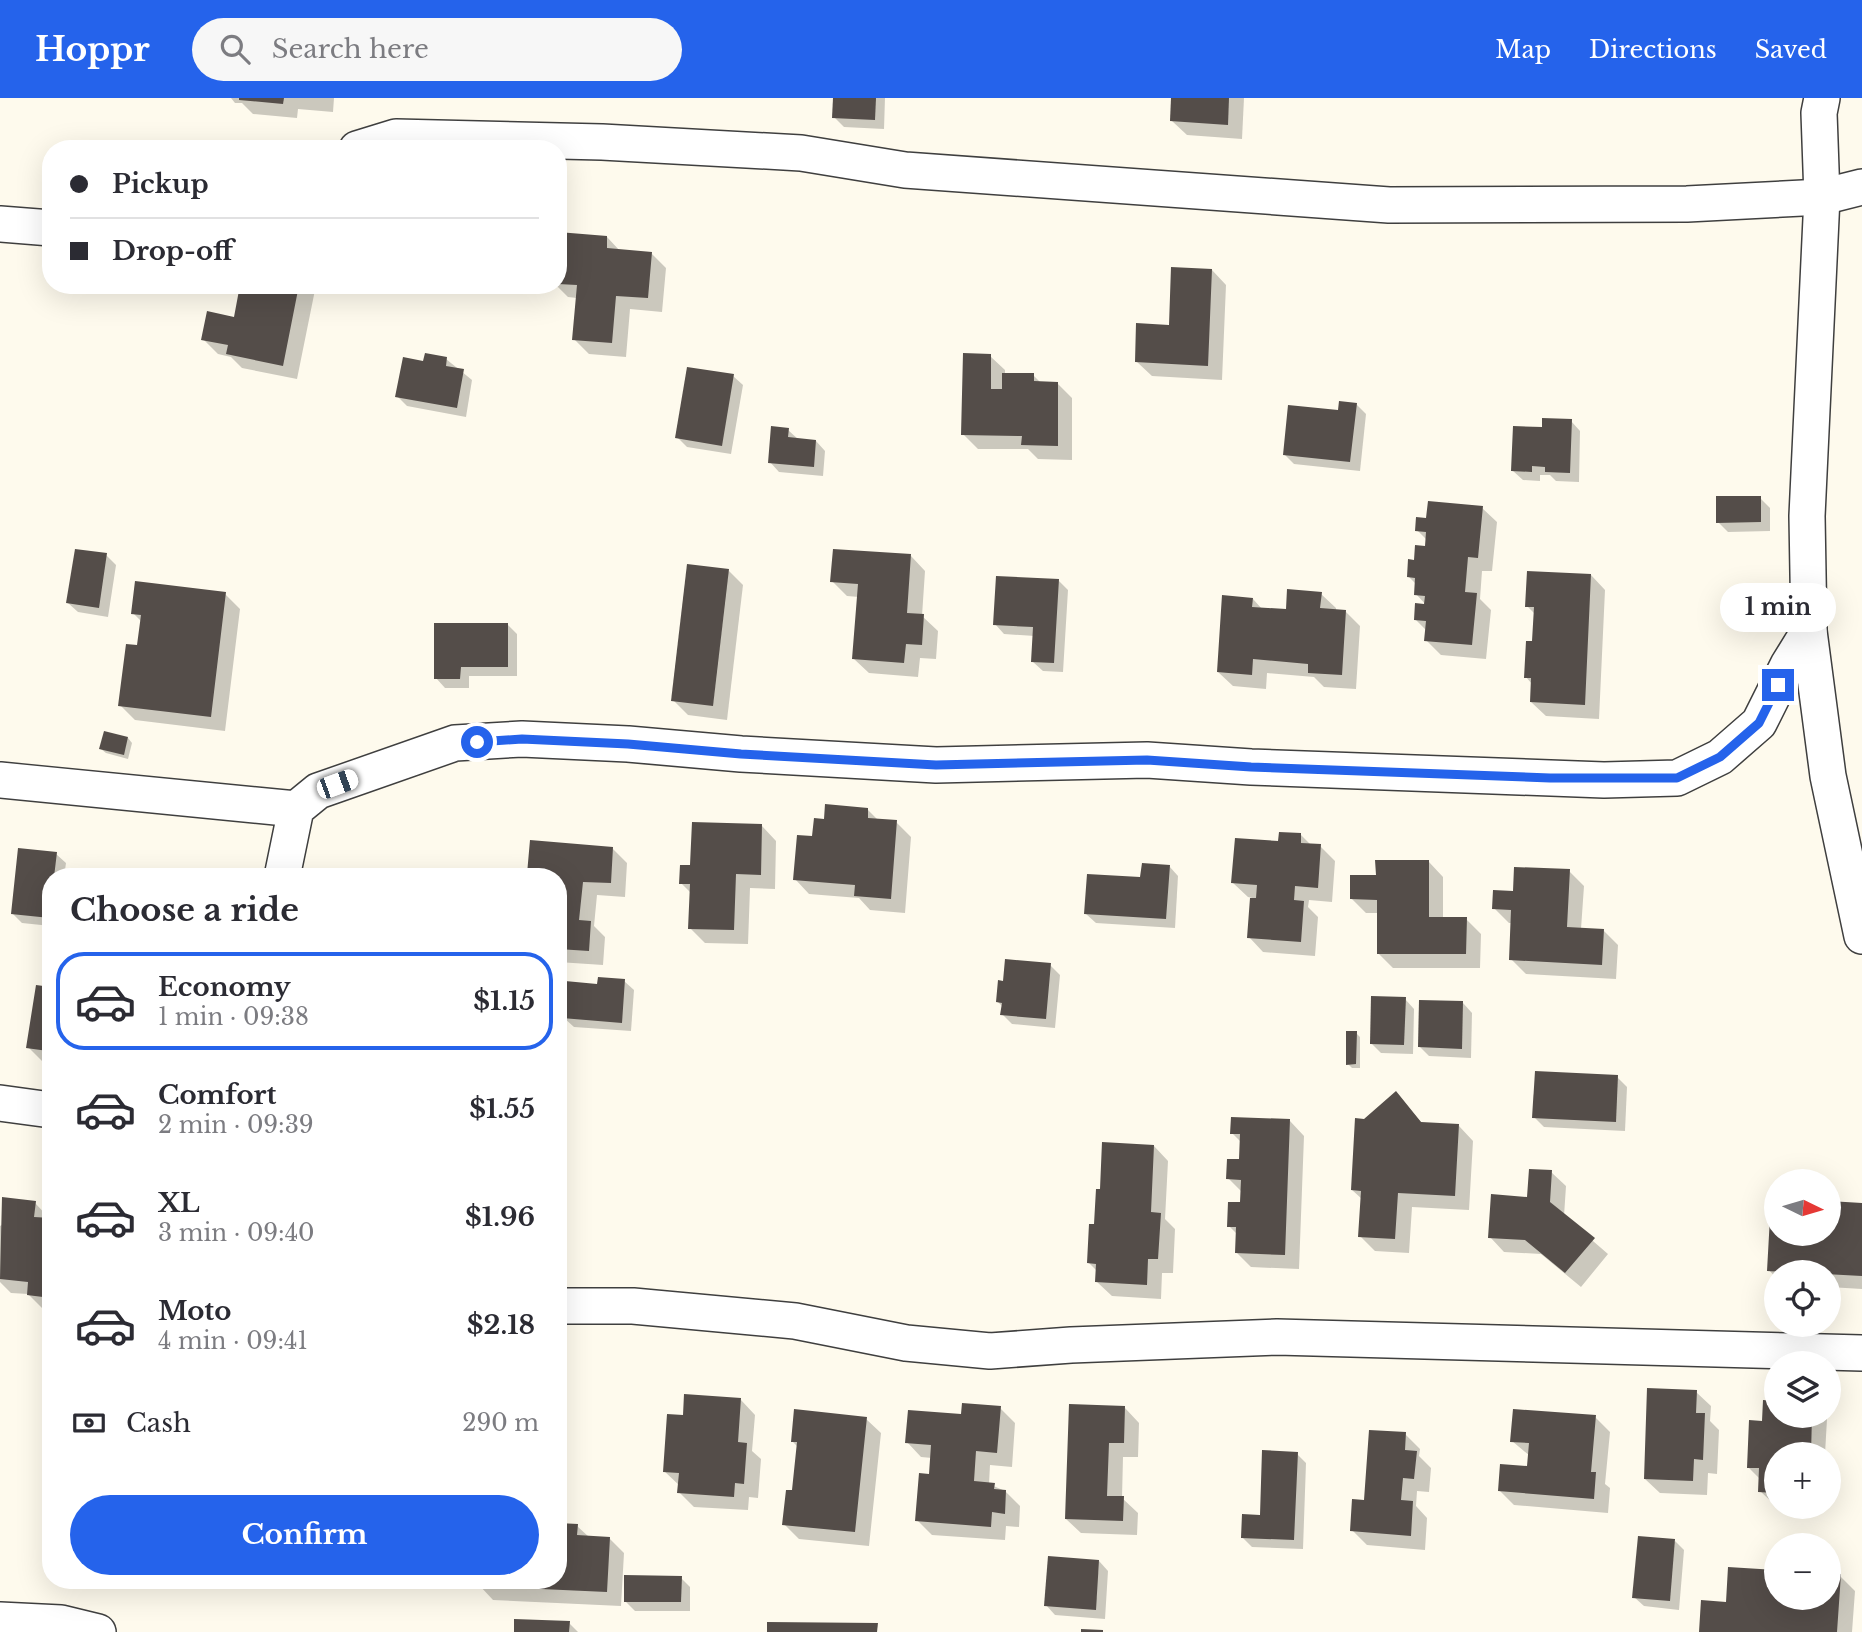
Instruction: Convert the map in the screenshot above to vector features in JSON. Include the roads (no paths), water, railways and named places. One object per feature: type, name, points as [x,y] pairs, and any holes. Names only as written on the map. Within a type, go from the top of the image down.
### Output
[{"type":"street","points":[[1822,98],[1819,113],[1822,197],[1807,516],[1809,631],[1828,776],[1862,936]]},
{"type":"street","points":[[386,140],[396,137],[520,140]]},
{"type":"street","points":[[567,141],[801,153],[905,170],[1388,205],[1687,204],[1822,197],[1862,187]]},
{"type":"street","points":[[0,224],[42,227]]},
{"type":"street","points":[[284,868],[296,808],[318,791],[455,743],[522,739],[936,765],[1147,760],[1251,767],[1591,779],[1677,778],[1720,757],[1759,723],[1788,665],[1809,631]]},
{"type":"street","points":[[0,780],[296,808]]},
{"type":"street","points":[[0,1103],[42,1109]]},
{"type":"street","points":[[567,1306],[633,1306],[795,1321],[906,1343],[990,1351],[1277,1337],[1862,1353]]},
{"type":"street","points":[[0,1620],[61,1623],[98,1632]]}]
